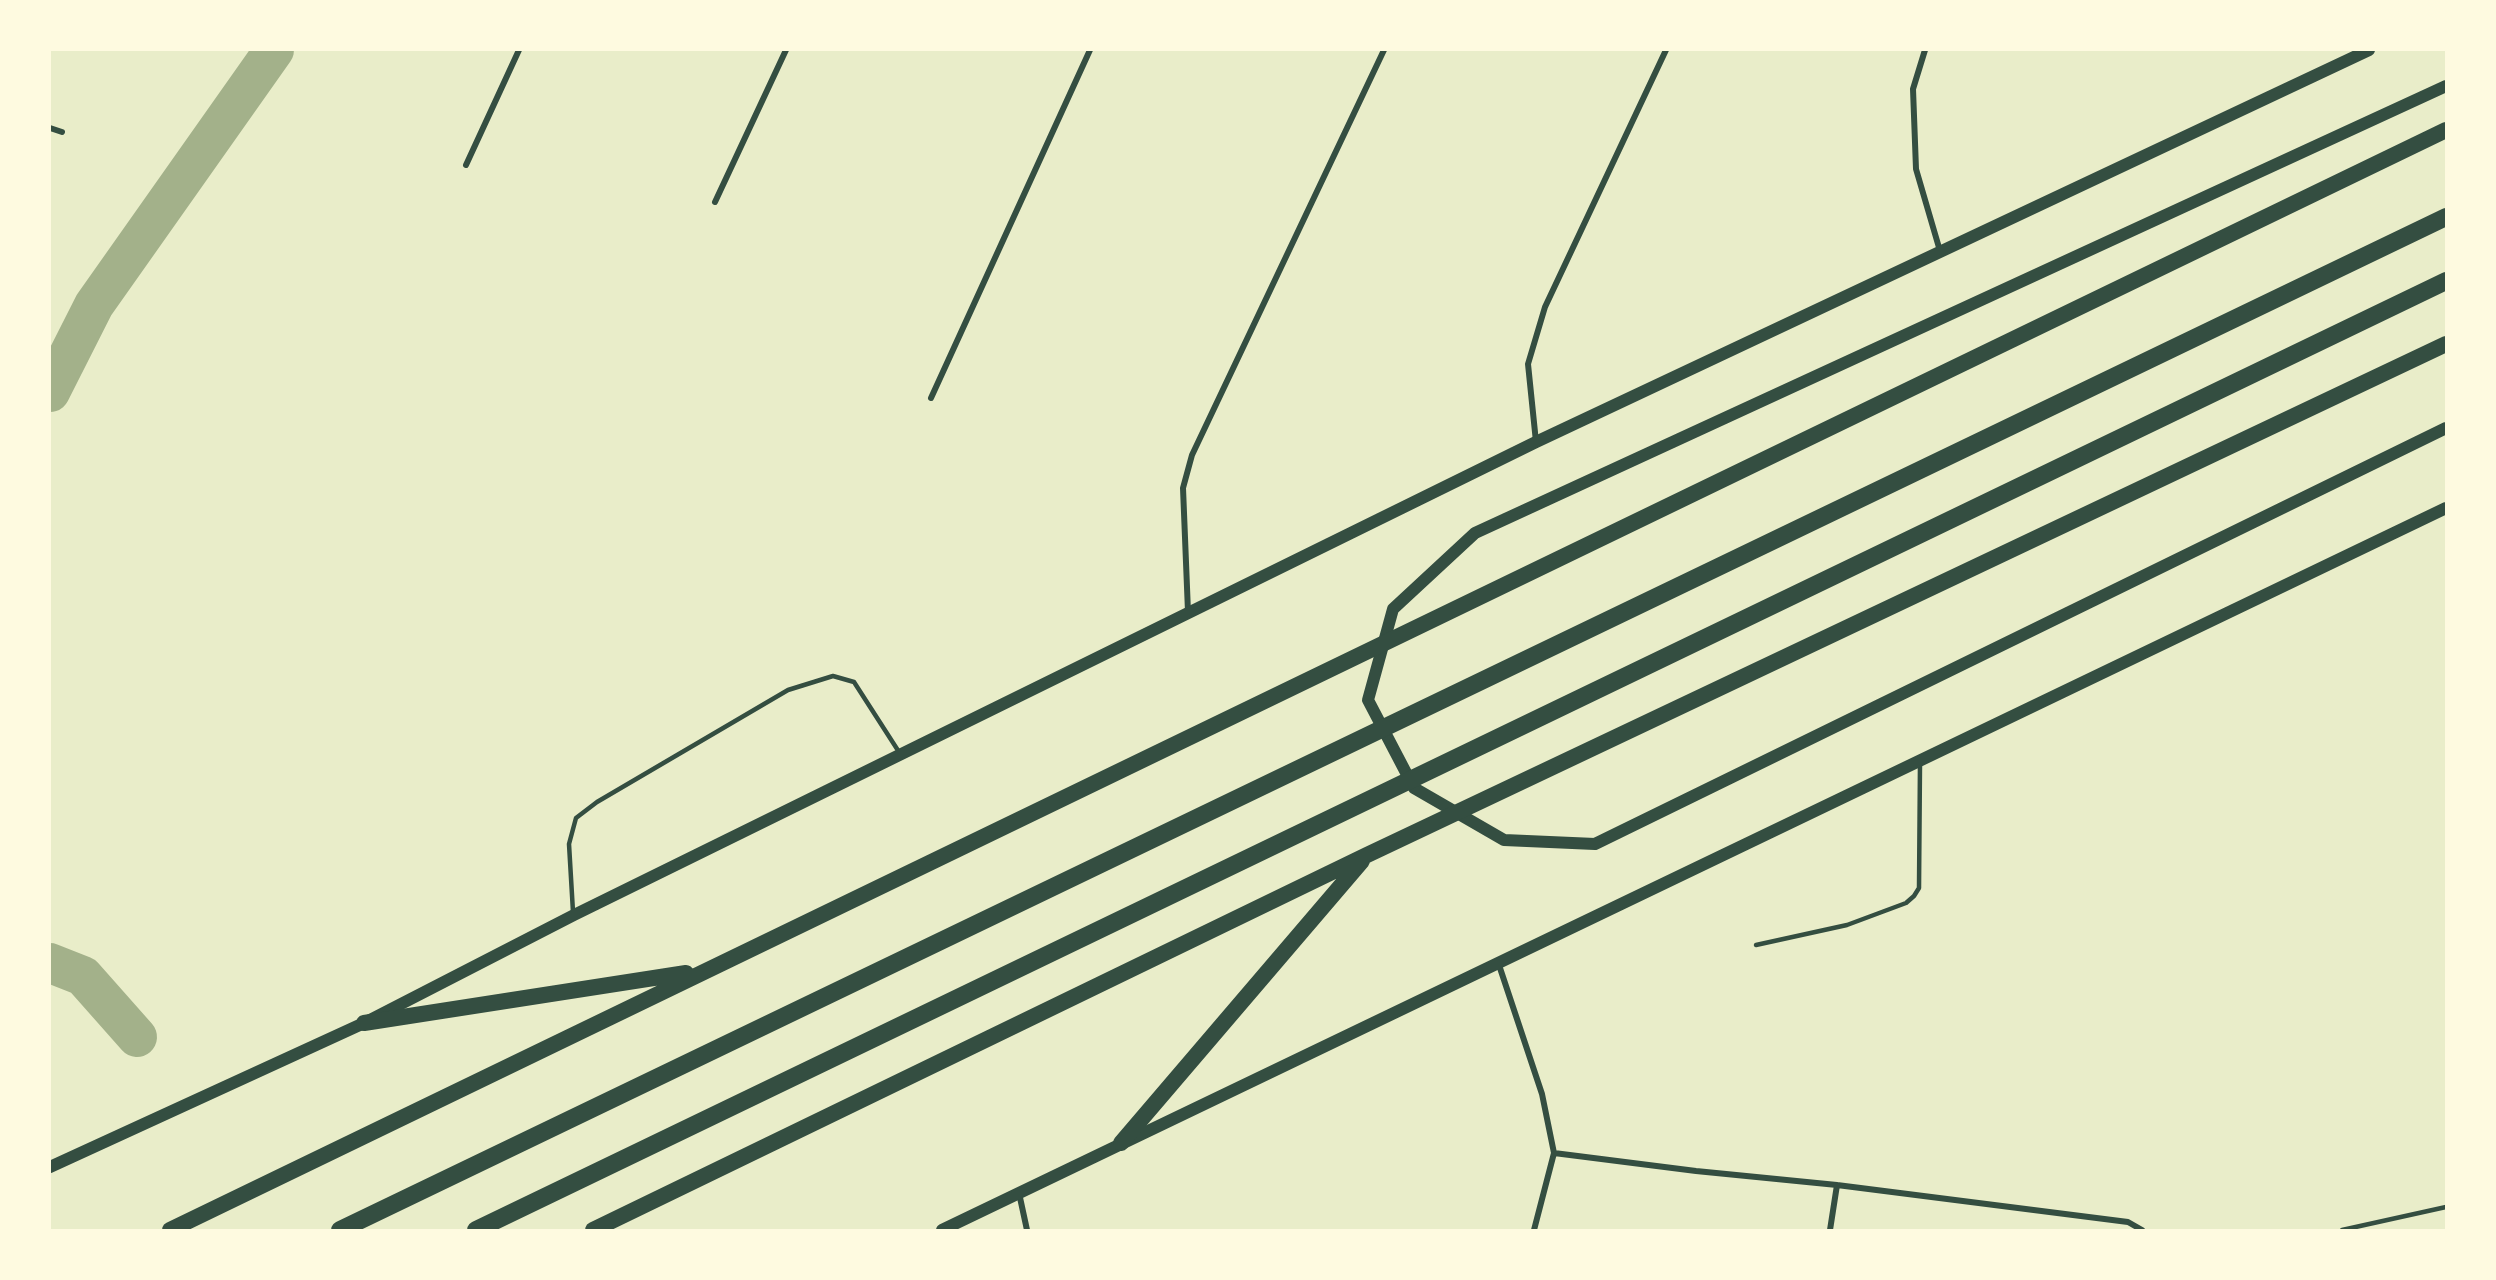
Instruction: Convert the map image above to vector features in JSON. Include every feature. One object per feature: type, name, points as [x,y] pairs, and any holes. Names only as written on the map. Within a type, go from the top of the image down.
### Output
[{"type":"highway","points":[[170,1230],[2446,130]]},
{"type":"highway","points":[[340,1230],[2446,217]]},
{"type":"highway","points":[[476,1230],[2446,281]]},
{"type":"highway","points":[[593,1230],[1366,855],[2446,344]]},
{"type":"highway","points":[[1121,1143],[1366,855]]},
{"type":"highway","points":[[364,1023],[704,971]]},
{"type":"main road","points":[[50,1167],[364,1023],[573,915],[1536,442],[2369,50]]},
{"type":"main road","points":[[2446,86],[1475,533],[1393,609],[1368,700],[1414,788],[1504,840],[1595,844],[2446,428]]},
{"type":"main road","points":[[942,1230],[1499,965],[2446,508]]},
{"type":"street","points":[[466,165],[519,50]]},
{"type":"street","points":[[716,202],[786,50]]},
{"type":"street","points":[[931,398],[1090,50]]},
{"type":"street","points":[[1188,612],[1183,488],[1192,455],[1384,50]]},
{"type":"street","points":[[1536,442],[1528,364],[1545,307],[1666,50]]},
{"type":"street","points":[[1925,50],[1913,89],[1916,169],[1941,252]]},
{"type":"street","points":[[50,128],[62,132]]},
{"type":"street","points":[[1499,965],[1542,1094],[1554,1153],[1534,1230]]},
{"type":"street","points":[[1554,1153],[1696,1171],[1837,1185],[2128,1222],[2142,1230]]},
{"type":"street","points":[[1830,1230],[1837,1185]]},
{"type":"street","points":[[1019,1193],[1027,1230]]},
{"type":"lane","points":[[573,915],[569,844],[576,818],[597,802],[788,690],[833,676],[854,682],[901,754]]},
{"type":"lane","points":[[1755,945],[1847,925],[1906,903],[1914,896],[1919,888],[1920,760]]},
{"type":"lane","points":[[2342,1230],[2446,1208]]},
{"type":"waterway","points":[[50,392],[94,305],[274,50]]},
{"type":"waterway","points":[[50,963],[83,976],[137,1037]]}]
